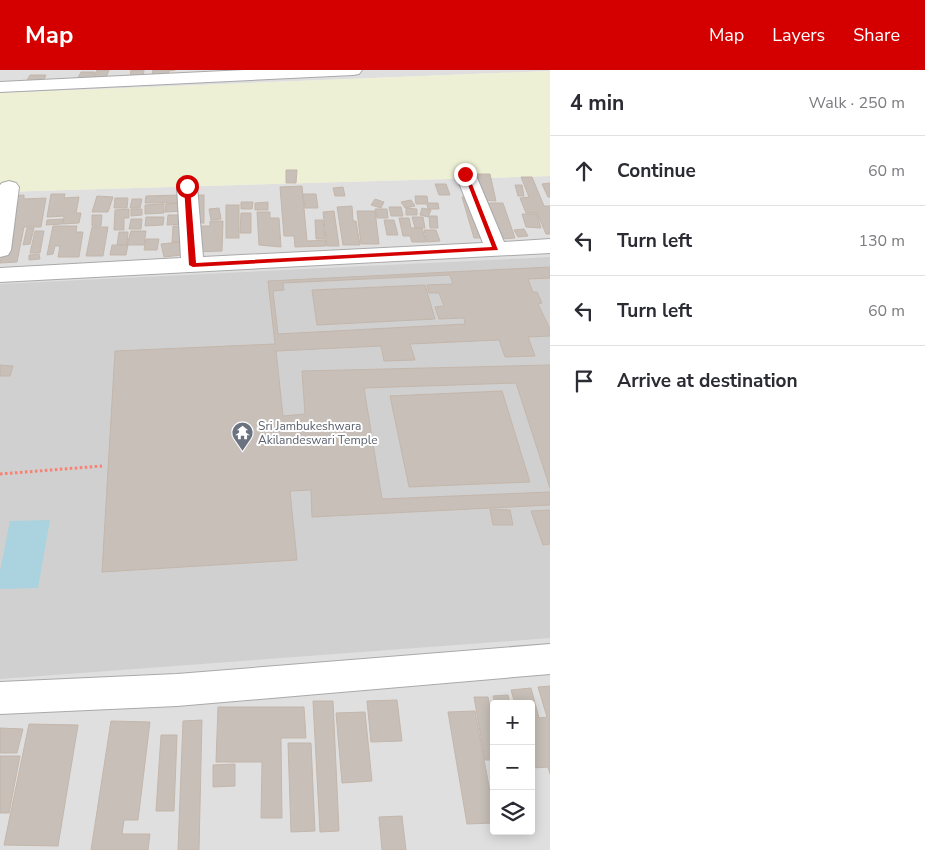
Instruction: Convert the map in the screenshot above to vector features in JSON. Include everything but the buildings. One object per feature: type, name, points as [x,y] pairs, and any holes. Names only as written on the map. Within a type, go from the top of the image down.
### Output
[{"type":"street","points":[[0,87],[353,70]]},
{"type":"street","points":[[465,174],[496,249]]},
{"type":"street","points":[[187,186],[193,265]]},
{"type":"street","points":[[0,250],[8,187]]},
{"type":"street","points":[[0,275],[550,246]]},
{"type":"street","points":[[0,698],[177,690],[550,659]]},
{"type":"path","points":[[0,474],[102,466]]},
{"type":"shaded area","points":[[0,70],[550,70],[550,71],[0,93]]},
{"type":"shaded area","points":[[550,176],[550,850],[0,850],[0,192]]},
{"type":"shaded area","points":[[550,257],[550,638],[0,679],[0,284]]},
{"type":"green space","points":[[550,71],[550,176],[0,192],[0,93]]},
{"type":"water","points":[[50,520],[38,588],[0,589],[0,571],[10,521]]},
{"type":"place","name":"Sri Jambukeshwara Akilandeswari Temple","points":[[242,452]]},
{"type":"route","points":[[187,186],[193,265],[496,249],[465,174]]}]
